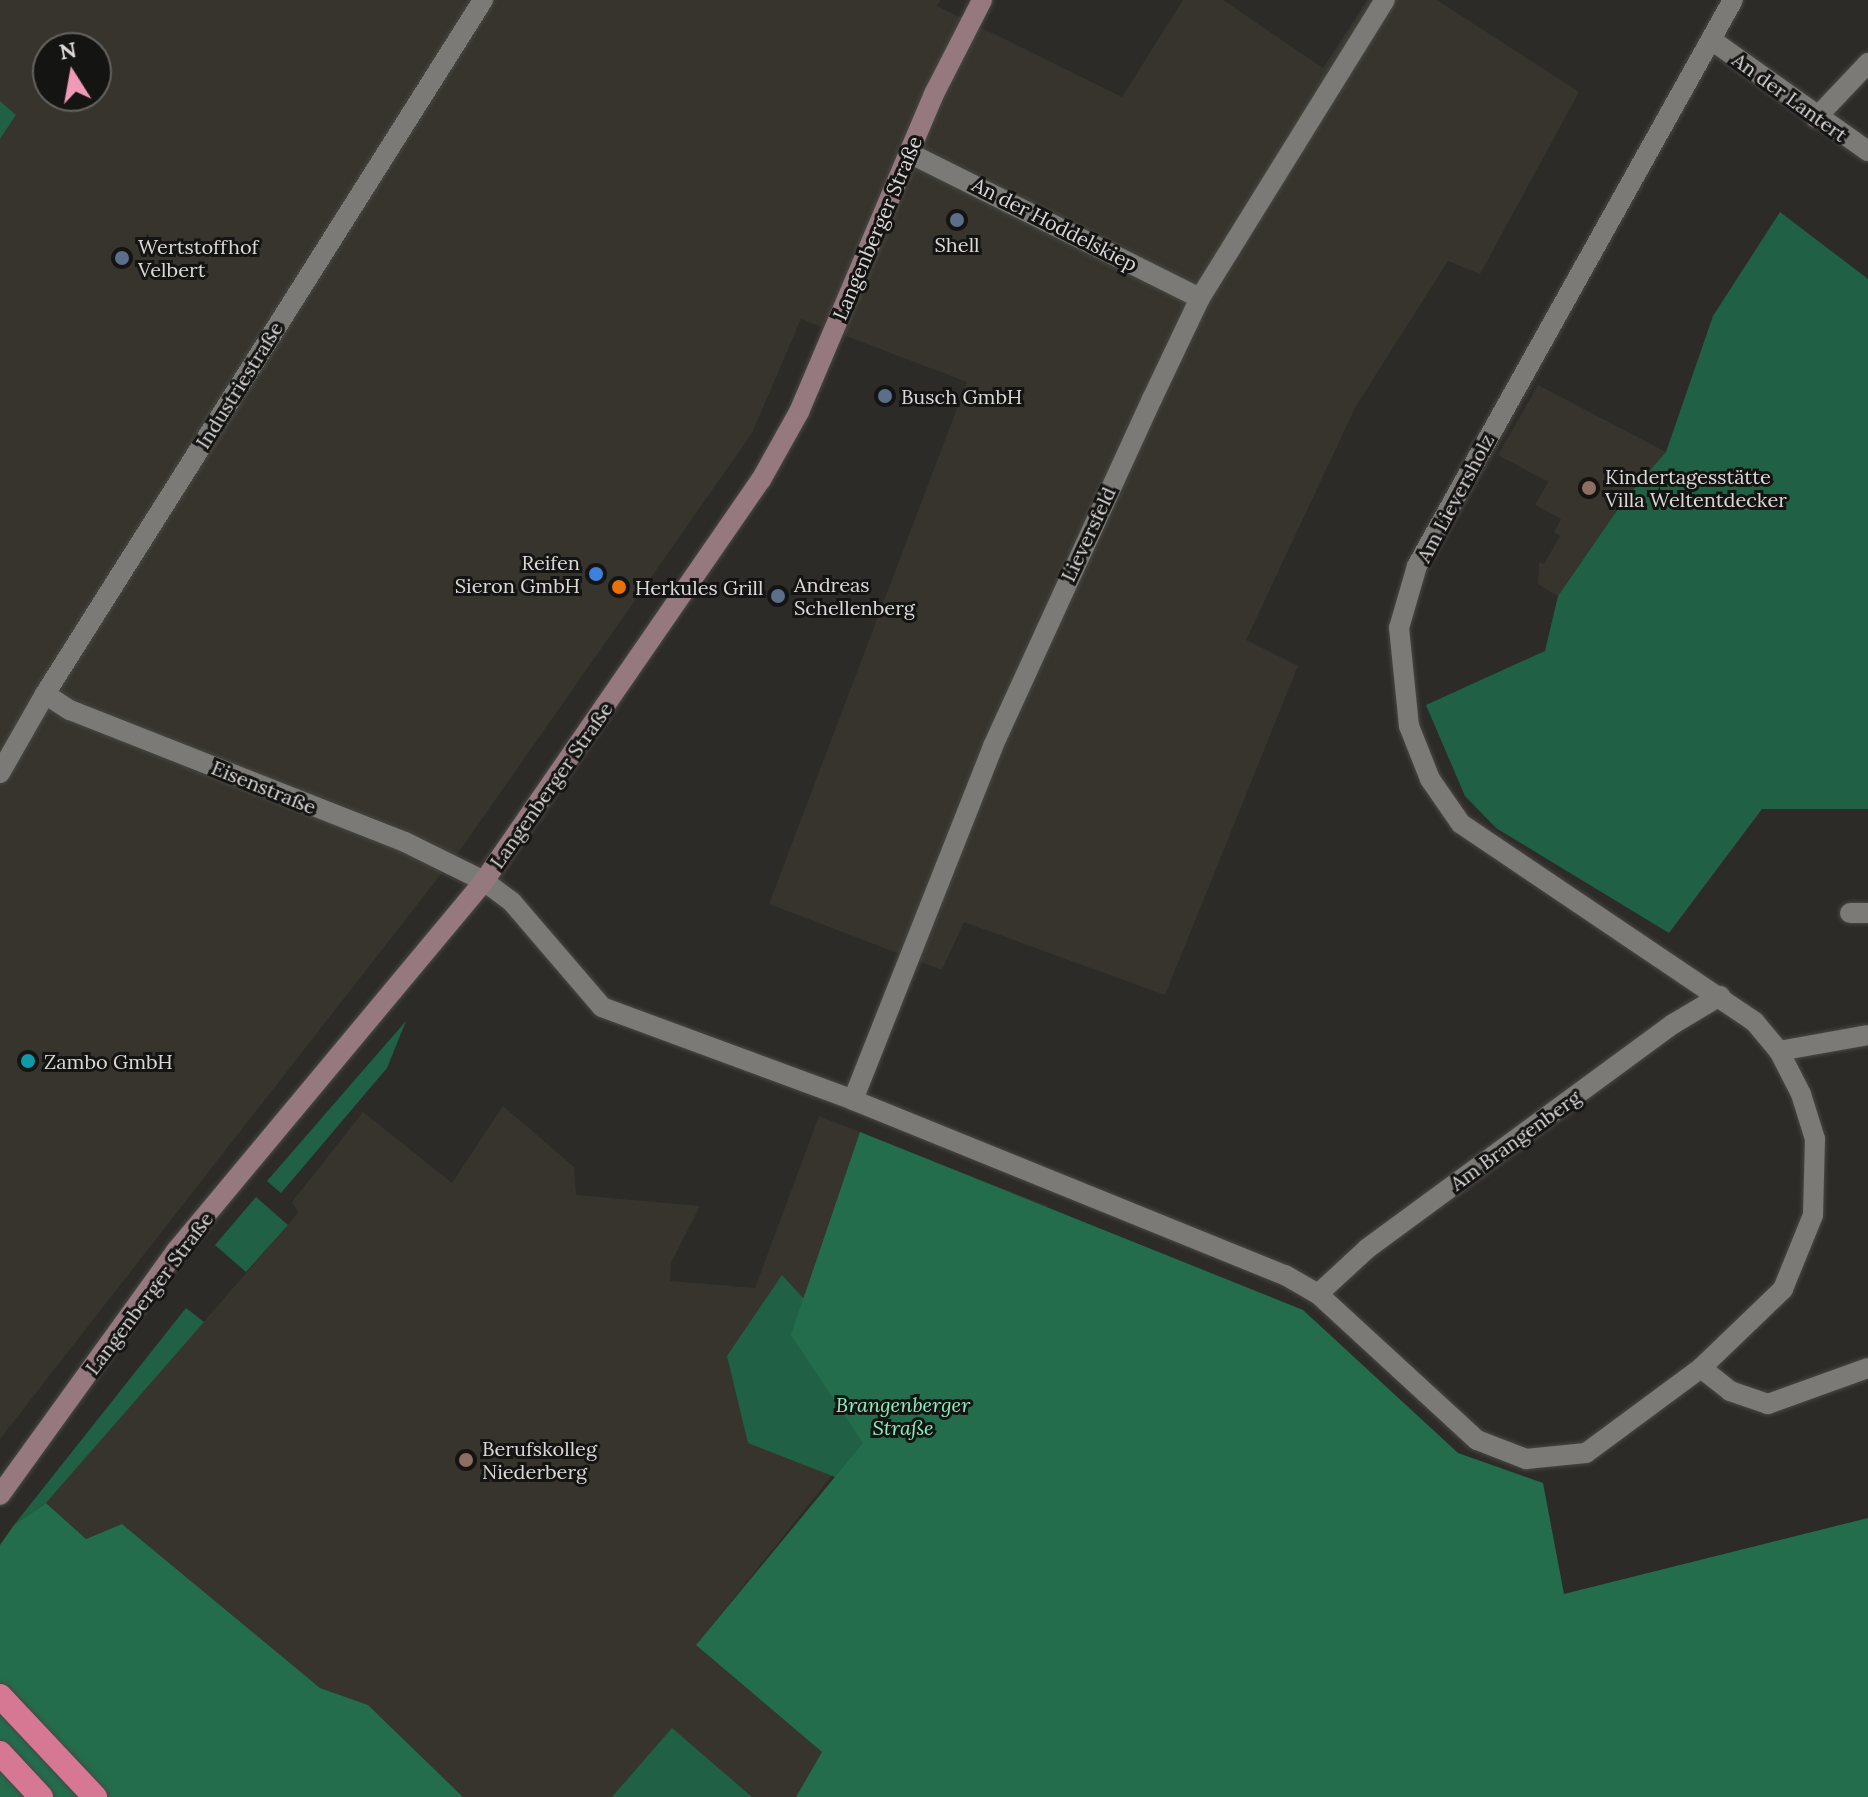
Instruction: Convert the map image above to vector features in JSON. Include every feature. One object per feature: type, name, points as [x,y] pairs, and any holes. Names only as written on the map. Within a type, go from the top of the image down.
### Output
[{"type":"highway","points":[[0,1696],[95,1797]]},
{"type":"highway","points":[[0,1753],[41,1797]]},
{"type":"main road","name":"Langenberger Straße","points":[[0,1495],[176,1251],[484,881],[761,480],[799,412],[909,153],[982,0]]},
{"type":"street","name":"Industriestraße","points":[[0,773],[45,694],[483,0]]},
{"type":"street","name":"Lieversfeld","points":[[853,1100],[993,746],[1200,298],[1385,0]]},
{"type":"street","name":"Am Lieversholz","points":[[1720,996],[1461,824],[1430,779],[1409,726],[1399,628],[1417,566],[1713,41],[1733,0]]},
{"type":"street","name":"An der Lantert","points":[[1713,41],[1816,118],[1868,151]]},
{"type":"street","points":[[1816,118],[1868,63]]},
{"type":"street","name":"An der Hoddelskiep","points":[[909,153],[1200,298]]},
{"type":"street","name":"Eisenstraße","points":[[45,694],[70,710],[405,842],[484,881]]},
{"type":"street","points":[[484,881],[512,902],[602,1007],[853,1100],[1252,1260],[1318,1294],[1477,1440],[1508,1455],[1543,1460],[1586,1453],[1701,1368],[1783,1289],[1810,1228],[1815,1139],[1801,1094],[1779,1051],[1755,1022],[1720,996]]},
{"type":"street","name":"Am Brangenberg","points":[[1318,1294],[1392,1231],[1673,1024],[1720,996]]},
{"type":"street","points":[[1779,1051],[1868,1035]]},
{"type":"street","points":[[1701,1368],[1730,1391],[1768,1404],[1868,1368]]},
{"type":"shaded area","points":[[0,0],[940,0],[937,6],[1122,97],[1183,0],[1223,0],[1323,68],[1367,0],[1437,0],[1579,92],[1480,274],[1448,261],[1356,406],[1246,640],[1298,666],[1165,995],[964,922],[942,970],[769,904],[967,382],[801,319],[752,433],[463,846],[0,1439],[0,139],[16,115],[0,101]]},
{"type":"shaded area","name":"Kindertagesstätte Villa Weltentdecker","points":[[1538,385],[1666,452],[1625,499],[1558,596],[1538,584],[1539,562],[1544,564],[1560,536],[1554,532],[1561,519],[1535,505],[1548,482],[1498,455]]},
{"type":"shaded area","name":"Berufskolleg Niederberg","points":[[503,1106],[574,1167],[576,1195],[700,1206],[671,1263],[670,1281],[755,1288],[819,1116],[1048,1206],[696,1645],[822,1752],[796,1797],[463,1797],[368,1705],[320,1688],[122,1524],[86,1539],[46,1503],[288,1225],[298,1212],[292,1202],[363,1112],[452,1183]]},
{"type":"green space","points":[[0,101],[16,115],[0,139]]},
{"type":"green space","points":[[1780,212],[1868,279],[1868,809],[1762,809],[1669,933],[1496,828],[1465,796],[1426,705],[1545,651],[1558,596],[1625,499],[1666,452],[1713,316]]},
{"type":"green space","points":[[406,1021],[387,1068],[281,1193],[267,1181]]},
{"type":"green space","points":[[860,1132],[1303,1310],[1458,1453],[1543,1483],[1564,1594],[1868,1518],[1868,1797],[796,1797],[822,1752],[696,1645],[863,1443],[791,1335]]},
{"type":"green space","points":[[256,1197],[288,1225],[246,1272],[215,1245]]},
{"type":"green space","name":"Brangenberger Straße","points":[[782,1275],[804,1299],[1020,1373],[835,1477],[748,1443],[727,1356]]},
{"type":"green space","points":[[186,1308],[204,1322],[46,1503],[14,1525]]},
{"type":"green space","points":[[46,1503],[86,1539],[122,1524],[320,1688],[368,1705],[463,1797],[0,1797],[0,1545],[14,1525]]},
{"type":"green space","points":[[672,1728],[752,1797],[612,1797]]},
{"type":"place","name":"Shell","points":[[957,220]]},
{"type":"place","name":"Wertstoffhof Velbert","points":[[122,258]]},
{"type":"place","name":"Busch GmbH","points":[[885,396]]},
{"type":"place","name":"Kindertagesstätte Villa Weltentdecker","points":[[1589,488]]},
{"type":"place","name":"Reifen Sieron GmbH","points":[[596,574]]},
{"type":"place","name":"Herkules Grill","points":[[619,587]]},
{"type":"place","name":"Andreas Schellenberg","points":[[778,596]]},
{"type":"place","name":"Zambo GmbH","points":[[28,1061]]},
{"type":"place","name":"Berufskolleg Niederberg","points":[[466,1460]]}]
